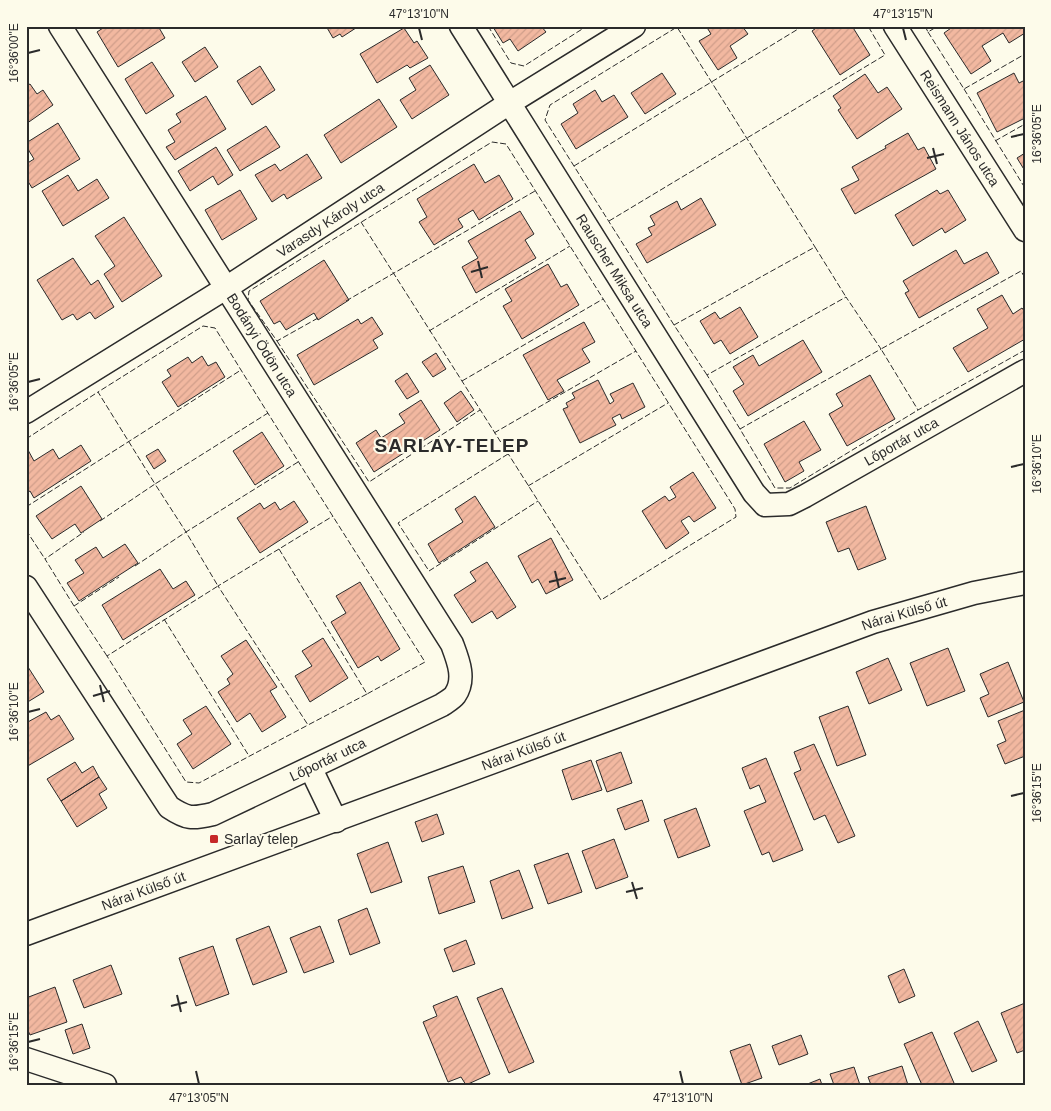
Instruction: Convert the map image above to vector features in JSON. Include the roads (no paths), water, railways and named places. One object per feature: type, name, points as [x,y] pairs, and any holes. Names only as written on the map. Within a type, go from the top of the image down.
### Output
[{"type":"street","name":"Bodányi Ödön utca","points":[[60,26],[452,644],[459,665]]},
{"type":"street","name":"Rauscher Miksa utca","points":[[461,26],[508,104],[754,493],[765,505],[776,506]]},
{"type":"street","name":"Varasdy Károly utca","points":[[26,412],[226,288],[508,104],[634,26]]},
{"type":"street","name":"Reismann János utca","points":[[895,26],[1025,230]]},
{"type":"street","name":"Lőportár utca","points":[[776,506],[789,504],[805,496],[1025,371]]},
{"type":"street","name":"Nárai Külső út","points":[[26,934],[873,622],[974,594],[1025,583]]},
{"type":"street","name":"Lőportár utca","points":[[26,587],[170,807],[183,816],[198,818],[213,814],[442,706],[455,695],[460,682],[459,665]]},
{"type":"street","points":[[311,769],[336,821]]},
{"type":"street","points":[[26,1059],[105,1085]]},
{"type":"place","name":"Sarlay telep","points":[[214,839]]},
{"type":"district","name":"SARLAY-TELEP","points":[[452,445]]}]
